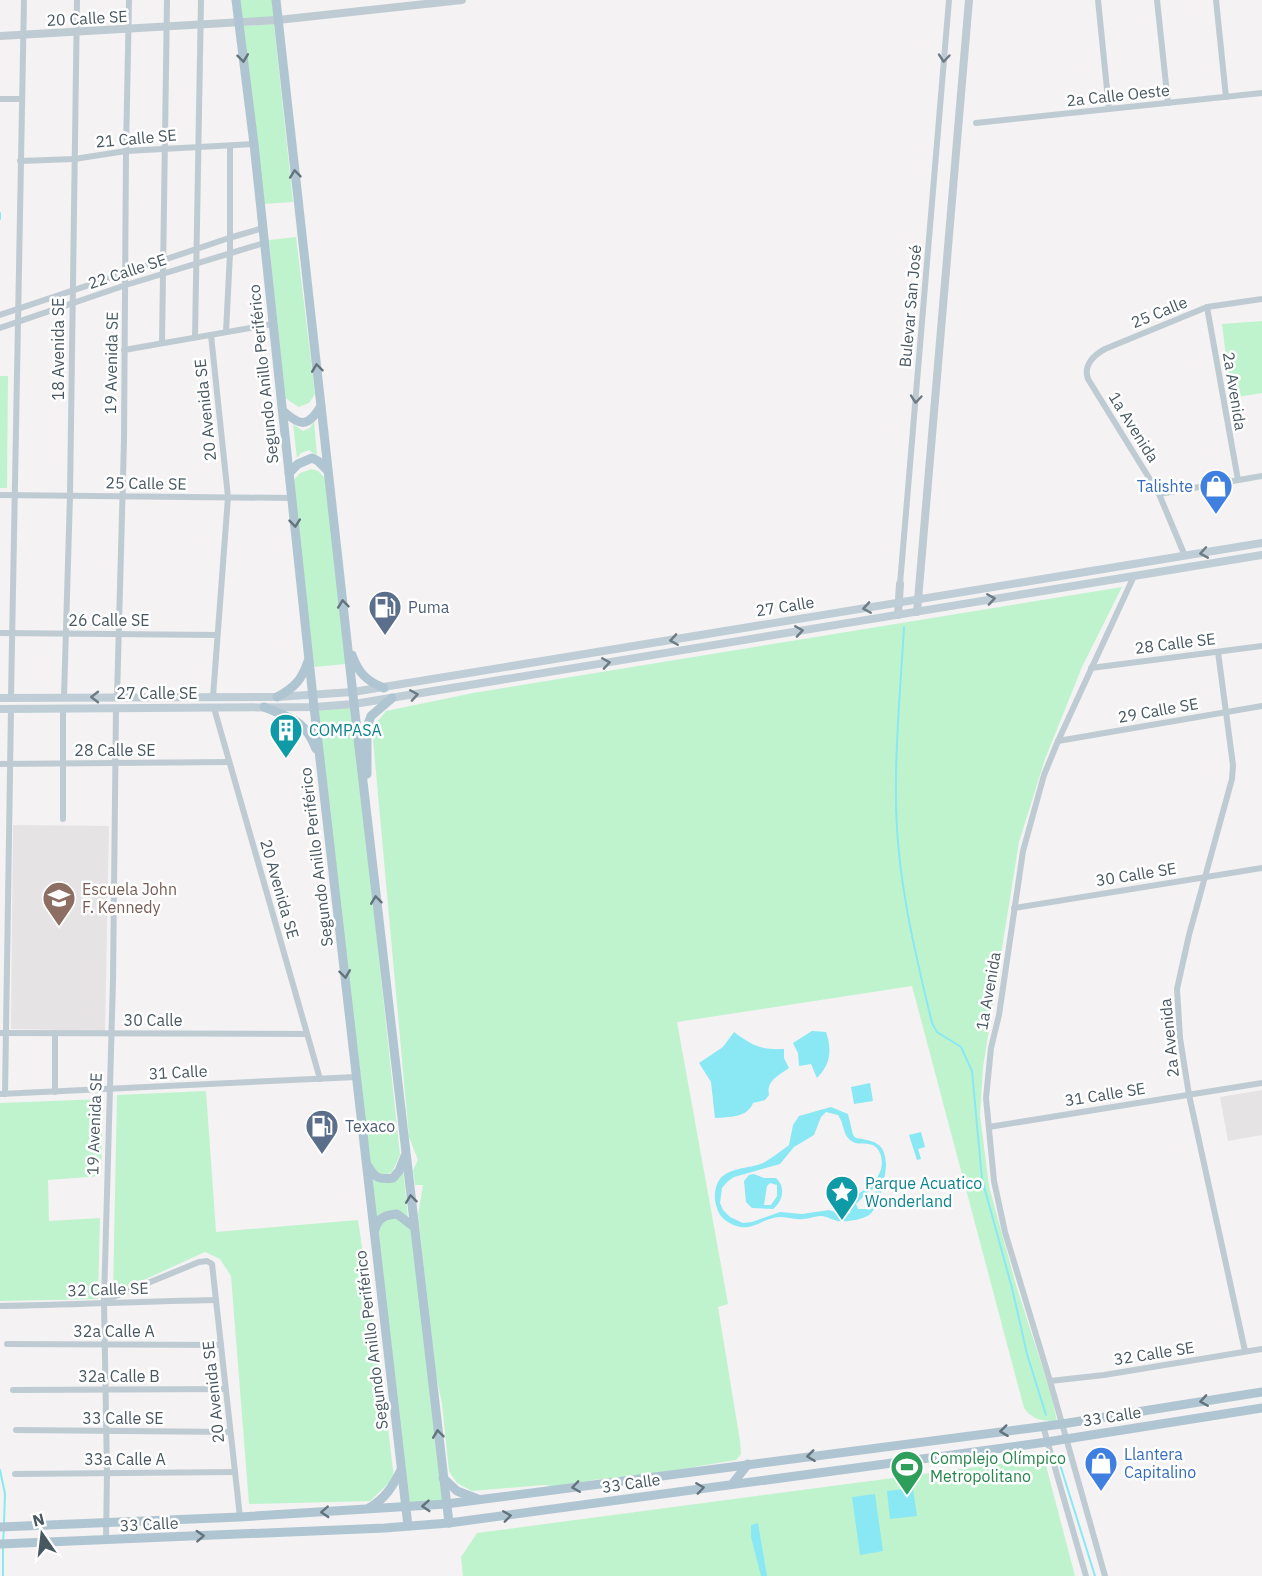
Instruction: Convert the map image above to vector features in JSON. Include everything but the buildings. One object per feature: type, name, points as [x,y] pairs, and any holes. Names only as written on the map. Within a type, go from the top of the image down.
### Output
[{"type":"main road","name":"Segundo Anillo Periférico","points":[[236,0],[408,1526]]},
{"type":"main road","points":[[276,0],[346,640],[449,1523]]},
{"type":"main road","points":[[283,411],[294,421],[308,422],[314,418],[321,406]]},
{"type":"main road","points":[[289,472],[304,459],[312,458],[327,470]]},
{"type":"main road","name":"27 Calle","points":[[313,696],[384,688],[1262,543]]},
{"type":"main road","name":"27 Calle","points":[[314,707],[392,698],[1262,555]]},
{"type":"main road","points":[[346,640],[356,666],[364,677],[384,688]]},
{"type":"main road","points":[[277,697],[293,689],[298,683],[304,674],[310,656]]},
{"type":"main road","name":"27 Calle SE","points":[[0,698],[313,696]]},
{"type":"main road","points":[[367,819],[369,798],[365,737],[367,727],[370,716],[392,698]]},
{"type":"main road","points":[[264,707],[292,718],[306,728],[320,759]]},
{"type":"main road","name":"27 Calle SE","points":[[0,709],[314,707]]},
{"type":"main road","points":[[366,1164],[374,1176],[380,1180],[393,1178],[406,1155]]},
{"type":"main road","points":[[374,1232],[377,1221],[385,1215],[397,1214],[414,1227]]},
{"type":"main road","name":"33 Calle","points":[[0,1527],[240,1517],[446,1504],[1062,1424],[1262,1392]]},
{"type":"main road","name":"33 Calle","points":[[0,1544],[106,1541],[449,1523],[1047,1442],[1262,1407]]},
{"type":"main road","points":[[733,1483],[747,1464]]},
{"type":"main road","points":[[366,1510],[383,1499],[394,1485],[401,1470]]},
{"type":"main road","points":[[443,1479],[457,1491],[483,1500]]},
{"type":"street","points":[[11,698],[24,0]]},
{"type":"street","name":"18 Avenida SE","points":[[64,698],[70,495],[71,291],[77,0]]},
{"type":"street","name":"19 Avenida SE","points":[[117,697],[123,495],[129,0]]},
{"type":"street","points":[[162,343],[167,0]]},
{"type":"street","points":[[195,337],[201,0]]},
{"type":"street","name":"20 Calle SE","points":[[0,36],[278,20],[462,0]]},
{"type":"street","name":"Bulevar San José","points":[[898,615],[949,0]]},
{"type":"street","name":"Bulevar San José","points":[[917,612],[969,0]]},
{"type":"street","points":[[1098,0],[1109,109]]},
{"type":"street","points":[[1157,0],[1168,103]]},
{"type":"street","points":[[1216,0],[1226,97]]},
{"type":"street","name":"2a Calle Oeste","points":[[976,123],[1262,93]]},
{"type":"street","points":[[0,99],[21,99]]},
{"type":"street","name":"21 Calle SE","points":[[20,161],[74,159],[165,148],[254,144]]},
{"type":"street","points":[[226,332],[230,253],[230,146]]},
{"type":"street","name":"22 Calle SE","points":[[0,315],[263,228]]},
{"type":"street","name":"22 Calle SE","points":[[0,328],[126,285],[264,243]]},
{"type":"street","name":"25 Calle","points":[[1088,379],[1087,366],[1097,353],[1208,307],[1262,299]]},
{"type":"street","name":"2a Avenida","points":[[1208,307],[1238,480]]},
{"type":"street","points":[[124,350],[273,324]]},
{"type":"street","name":"20 Avenida SE","points":[[211,335],[228,497],[213,697]]},
{"type":"street","name":"1a Avenida","points":[[1088,379],[1159,494],[1185,556]]},
{"type":"street","points":[[1159,494],[1262,476]]},
{"type":"street","name":"25 Calle SE","points":[[0,495],[292,498]]},
{"type":"street","name":"1a Avenida","points":[[1066,1439],[1000,1213],[988,1127],[986,1098],[988,1071],[1023,851],[1044,775],[1134,576]]},
{"type":"street","name":"26 Calle SE","points":[[0,633],[217,635]]},
{"type":"street","name":"28 Calle SE","points":[[1091,668],[1262,646]]},
{"type":"street","name":"2a Avenida","points":[[1218,652],[1233,765],[1232,779],[1189,935],[1177,989],[1180,1038],[1189,1095],[1245,1351]]},
{"type":"street","name":"29 Calle SE","points":[[1058,741],[1262,706]]},
{"type":"street","points":[[63,708],[63,819]]},
{"type":"street","name":"19 Avenida SE","points":[[106,1541],[107,1431],[104,1301],[116,708]]},
{"type":"street","name":"20 Avenida SE","points":[[214,708],[320,1078]]},
{"type":"street","points":[[2,1094],[2,1033],[8,979],[11,709]]},
{"type":"street","name":"28 Calle SE","points":[[0,764],[229,762]]},
{"type":"street","name":"30 Calle SE","points":[[1014,908],[1262,868]]},
{"type":"street","name":"30 Calle","points":[[2,1033],[307,1034]]},
{"type":"street","points":[[55,1033],[55,1092]]},
{"type":"street","name":"31 Calle","points":[[2,1094],[356,1077]]},
{"type":"street","name":"31 Calle SE","points":[[988,1127],[1262,1083]]},
{"type":"street","name":"20 Avenida SE","points":[[104,1301],[199,1262],[207,1261],[212,1264],[240,1517]]},
{"type":"street","name":"32 Calle SE","points":[[0,1306],[80,1304],[104,1301],[216,1300]]},
{"type":"street","name":"32a Calle A","points":[[7,1344],[221,1345]]},
{"type":"street","name":"32 Calle SE","points":[[1050,1381],[1104,1375],[1262,1349]]},
{"type":"street","name":"32a Calle B","points":[[13,1390],[225,1389]]},
{"type":"street","points":[[1043,1426],[1086,1576]]},
{"type":"street","name":"33 Calle SE","points":[[16,1430],[230,1431]]},
{"type":"street","points":[[1066,1439],[1105,1576]]},
{"type":"street","name":"33a Calle A","points":[[15,1474],[235,1472]]},
{"type":"shaded area","name":"Escuela John F. Kennedy","points":[[13,825],[109,826],[105,1031],[11,1029]]},
{"type":"shaded area","points":[[1262,1090],[1262,1135],[1228,1141],[1220,1097]]},
{"type":"green space","points":[[237,0],[275,0],[276,19],[240,21]]},
{"type":"green space","points":[[274,24],[293,202],[264,204],[243,26]]},
{"type":"green space","points":[[296,237],[315,394],[309,403],[299,407],[285,398],[269,240]]},
{"type":"green space","points":[[1262,321],[1262,393],[1231,398],[1222,324]]},
{"type":"green space","points":[[0,376],[8,376],[7,488],[0,488]]},
{"type":"green space","points":[[314,421],[317,456],[309,450],[301,453],[297,458],[293,424],[303,431],[310,428]]},
{"type":"green space","points":[[312,469],[325,478],[346,664],[314,667],[293,481],[300,473]]},
{"type":"green space","points":[[1122,587],[1082,667],[1045,759],[1019,842],[983,1067],[980,1115],[989,1186],[1057,1421],[1038,1419],[1024,1408],[912,986],[677,1022],[728,1304],[718,1307],[740,1441],[741,1454],[736,1460],[616,1480],[613,1478],[592,1480],[587,1484],[559,1487],[544,1485],[472,1491],[457,1483],[449,1471],[442,1404],[436,1375],[418,1215],[423,1185],[415,1185],[413,1170],[418,1160],[409,1137],[372,728],[386,711],[473,693]]},
{"type":"green space","points":[[352,705],[400,1155],[392,1172],[382,1176],[369,1163],[315,708]]},
{"type":"green space","points":[[206,1091],[216,1232],[358,1220],[394,1478],[370,1501],[249,1504],[231,1276],[220,1259],[205,1252],[113,1294],[117,1095]]},
{"type":"green space","points":[[103,1099],[101,1176],[48,1180],[49,1221],[100,1218],[98,1299],[0,1301],[0,1103]]},
{"type":"green space","points":[[403,1168],[408,1218],[397,1211],[383,1212],[373,1222],[368,1174],[380,1181]]},
{"type":"green space","points":[[396,1215],[411,1228],[446,1504],[408,1507],[374,1232],[378,1222]]},
{"type":"green space","name":"Complejo Olímpico Metropolitano","points":[[1044,1458],[1075,1576],[463,1576],[461,1557],[477,1533]]},
{"type":"water","points":[[812,1031],[826,1032],[829,1045],[828,1062],[817,1078],[811,1064],[799,1066],[798,1053],[793,1043]]},
{"type":"water","points":[[734,1032],[757,1046],[784,1049],[784,1058],[789,1068],[771,1082],[769,1095],[765,1100],[753,1103],[742,1114],[715,1118],[711,1082],[699,1063],[723,1047]]},
{"type":"water","points":[[870,1083],[873,1101],[854,1104],[851,1087]]},
{"type":"water","points":[[831,1107],[848,1114],[853,1135],[856,1138],[873,1142],[881,1147],[886,1169],[881,1192],[873,1212],[862,1218],[846,1221],[821,1216],[808,1219],[780,1217],[749,1227],[736,1226],[726,1221],[719,1213],[715,1202],[718,1182],[732,1171],[763,1163],[789,1145],[793,1125],[799,1116]],"holes":[[[826,1112],[838,1115],[850,1140],[855,1143],[873,1145],[881,1156],[879,1175],[855,1196],[850,1213],[844,1215],[829,1210],[802,1214],[780,1212],[743,1223],[730,1217],[720,1203],[722,1188],[727,1182],[734,1177],[780,1164],[794,1147],[814,1135],[821,1117]],[[875,1189],[875,1198],[870,1205],[866,1209],[858,1209],[856,1204],[870,1190]]]},
{"type":"water","points":[[921,1132],[925,1147],[918,1149],[921,1159],[917,1160],[909,1135]]},
{"type":"water","points":[[749,1175],[776,1178],[779,1182],[782,1194],[773,1209],[752,1208],[746,1202],[744,1181]],"holes":[[[770,1183],[777,1185],[777,1196],[771,1205],[764,1205],[767,1186]]]},
{"type":"water","points":[[913,1488],[917,1516],[890,1519],[887,1491]]},
{"type":"water","points":[[875,1494],[883,1551],[860,1555],[852,1497]]},
{"type":"water","points":[[758,1523],[767,1576],[761,1576],[751,1537],[751,1525]]},
{"type":"waterway","points":[[0,213],[0,219]]},
{"type":"waterway","points":[[904,627],[897,733],[896,797],[899,854],[907,911],[932,1023],[937,1032],[961,1047],[972,1071],[982,1179],[1012,1288],[1027,1354],[1046,1415]]},
{"type":"waterway","points":[[1057,1455],[1095,1576]]},
{"type":"waterway","points":[[0,1470],[5,1494],[4,1523]]},
{"type":"waterway","points":[[3,1541],[4,1529]]},
{"type":"waterway","points":[[3,1547],[3,1576]]},
{"type":"place","name":"Talishte","points":[[1216,515]]},
{"type":"place","name":"Puma","points":[[385,636]]},
{"type":"place","name":"COMPASA","points":[[286,759]]},
{"type":"place","name":"Escuela John F. Kennedy","points":[[59,927]]},
{"type":"place","name":"Texaco","points":[[322,1155]]},
{"type":"place","name":"Parque Acuatico Wonderland","points":[[842,1221]]},
{"type":"place","name":"Llantera Capitalino","points":[[1101,1492]]},
{"type":"place","name":"Complejo Olímpico Metropolitano","points":[[907,1496]]}]
